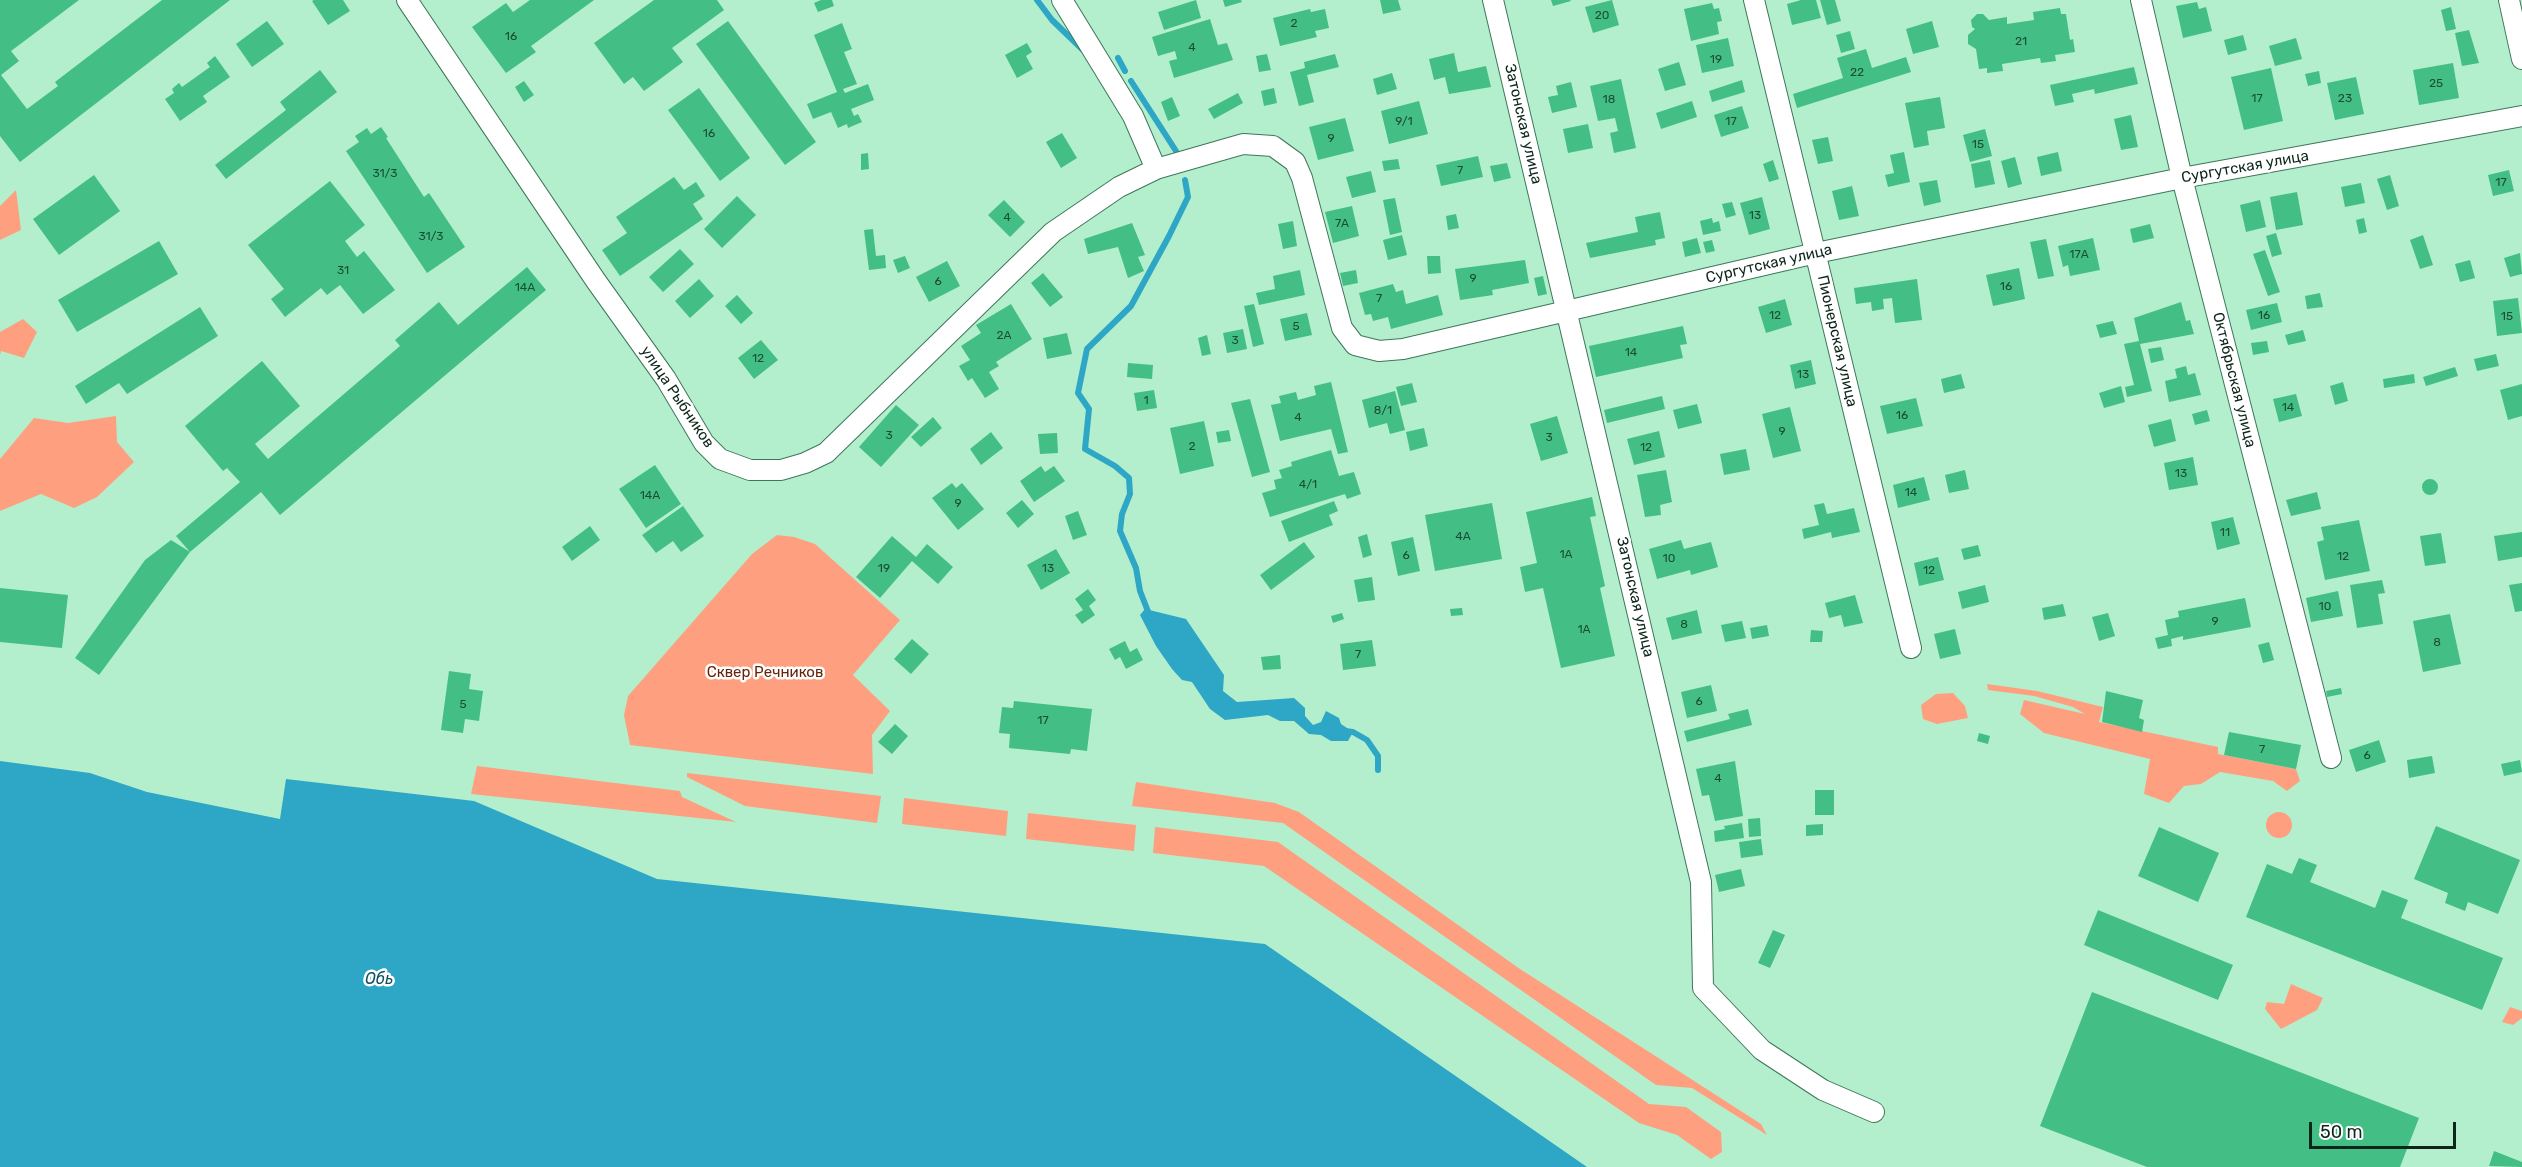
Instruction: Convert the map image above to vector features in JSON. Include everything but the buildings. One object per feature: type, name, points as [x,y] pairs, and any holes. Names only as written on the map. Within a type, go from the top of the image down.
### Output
[{"type":"street","name":"улица Рыбников","points":[[407,0],[596,281],[666,379],[704,443],[720,459],[750,470],[781,470],[805,463],[826,453],[1053,232],[1119,187],[1156,169]]},
{"type":"street","points":[[1062,0],[1133,116],[1156,169]]},
{"type":"street","name":"Затонская улица","points":[[1493,0],[1701,882],[1703,988],[1762,1050],[1823,1090],[1874,1112]]},
{"type":"street","name":"Пионерская улица","points":[[1754,0],[1911,648]]},
{"type":"street","name":"Октябрьская улица","points":[[2141,0],[2182,178],[2331,758]]},
{"type":"street","points":[[2508,0],[2522,59]]},
{"type":"street","name":"Сургутская улица","points":[[1156,169],[1243,144],[1273,146],[1294,162],[1302,178],[1342,328],[1355,345],[1379,351],[1403,349],[1816,253],[2182,178],[2522,116]]},
{"type":"green space","points":[[16,190],[21,230],[0,240],[0,206]]},
{"type":"green space","points":[[23,319],[37,332],[24,358],[1,351],[0,355],[0,332]]},
{"type":"green space","points":[[116,416],[117,442],[134,462],[97,497],[74,508],[41,494],[0,511],[0,459],[34,418],[68,423]]},
{"type":"green space","name":"Сквер Речников","points":[[777,535],[794,537],[815,544],[900,620],[853,675],[890,711],[872,735],[873,774],[630,745],[624,715],[628,696],[752,554]]},
{"type":"green space","points":[[1987,684],[2037,691],[2103,707],[2099,722],[2218,747],[2218,754],[2296,769],[2300,781],[2287,791],[2273,781],[2220,772],[2201,784],[2184,786],[2169,803],[2144,794],[2150,759],[2044,733],[2020,714],[2024,700],[2085,714],[2073,707],[2034,696],[1988,690]]},
{"type":"green space","points":[[1953,693],[1965,706],[1968,718],[1937,724],[1923,719],[1921,705],[1936,694]]},
{"type":"green space","points":[[477,766],[680,791],[682,797],[736,822],[471,794]]},
{"type":"green space","points":[[687,773],[881,796],[877,823],[745,806],[687,777]]},
{"type":"green space","points":[[1136,782],[1275,803],[1299,812],[1520,969],[1761,1124],[1767,1135],[1692,1088],[1656,1085],[1283,823],[1132,806]]},
{"type":"green space","points":[[904,798],[1008,811],[1006,836],[902,824]]},
{"type":"green space","points":[[2279,812],[2288,816],[2292,825],[2288,834],[2279,838],[2270,834],[2266,825],[2270,816]]},
{"type":"green space","points":[[1028,813],[1136,825],[1134,851],[1026,839]]},
{"type":"green space","points":[[1155,827],[1278,842],[1649,1104],[1686,1107],[1721,1132],[1722,1152],[1711,1159],[1677,1135],[1639,1123],[1264,866],[1153,853]]},
{"type":"green space","points":[[2291,984],[2323,998],[2317,1010],[2281,1029],[2265,1009],[2267,1002],[2284,1004]]},
{"type":"green space","points":[[2510,1007],[2522,1011],[2522,1018],[2513,1025],[2502,1022]]},
{"type":"water","points":[[1145,609],[1186,619],[1224,675],[1223,691],[1237,702],[1294,698],[1305,708],[1305,716],[1313,725],[1321,722],[1326,711],[1339,718],[1341,724],[1353,732],[1348,741],[1331,741],[1321,735],[1309,734],[1294,721],[1280,721],[1268,715],[1225,720],[1210,709],[1192,682],[1182,680],[1172,669],[1156,646],[1140,615]]},
{"type":"water","name":"Обь","points":[[0,761],[90,773],[147,792],[280,819],[286,779],[474,801],[657,879],[1265,944],[1587,1167],[0,1167]]},
{"type":"waterway","points":[[1037,0],[1052,20],[1083,50]]},
{"type":"waterway","points":[[1118,58],[1125,71]]},
{"type":"waterway","points":[[1131,81],[1176,151]]},
{"type":"waterway","points":[[1149,614],[1140,591],[1136,568],[1120,531],[1122,514],[1130,494],[1129,478],[1115,466],[1085,449],[1089,409],[1078,393],[1087,349],[1131,306],[1188,197],[1185,180]]},
{"type":"waterway","points":[[1345,731],[1353,732],[1367,740],[1378,756],[1378,770]]}]
